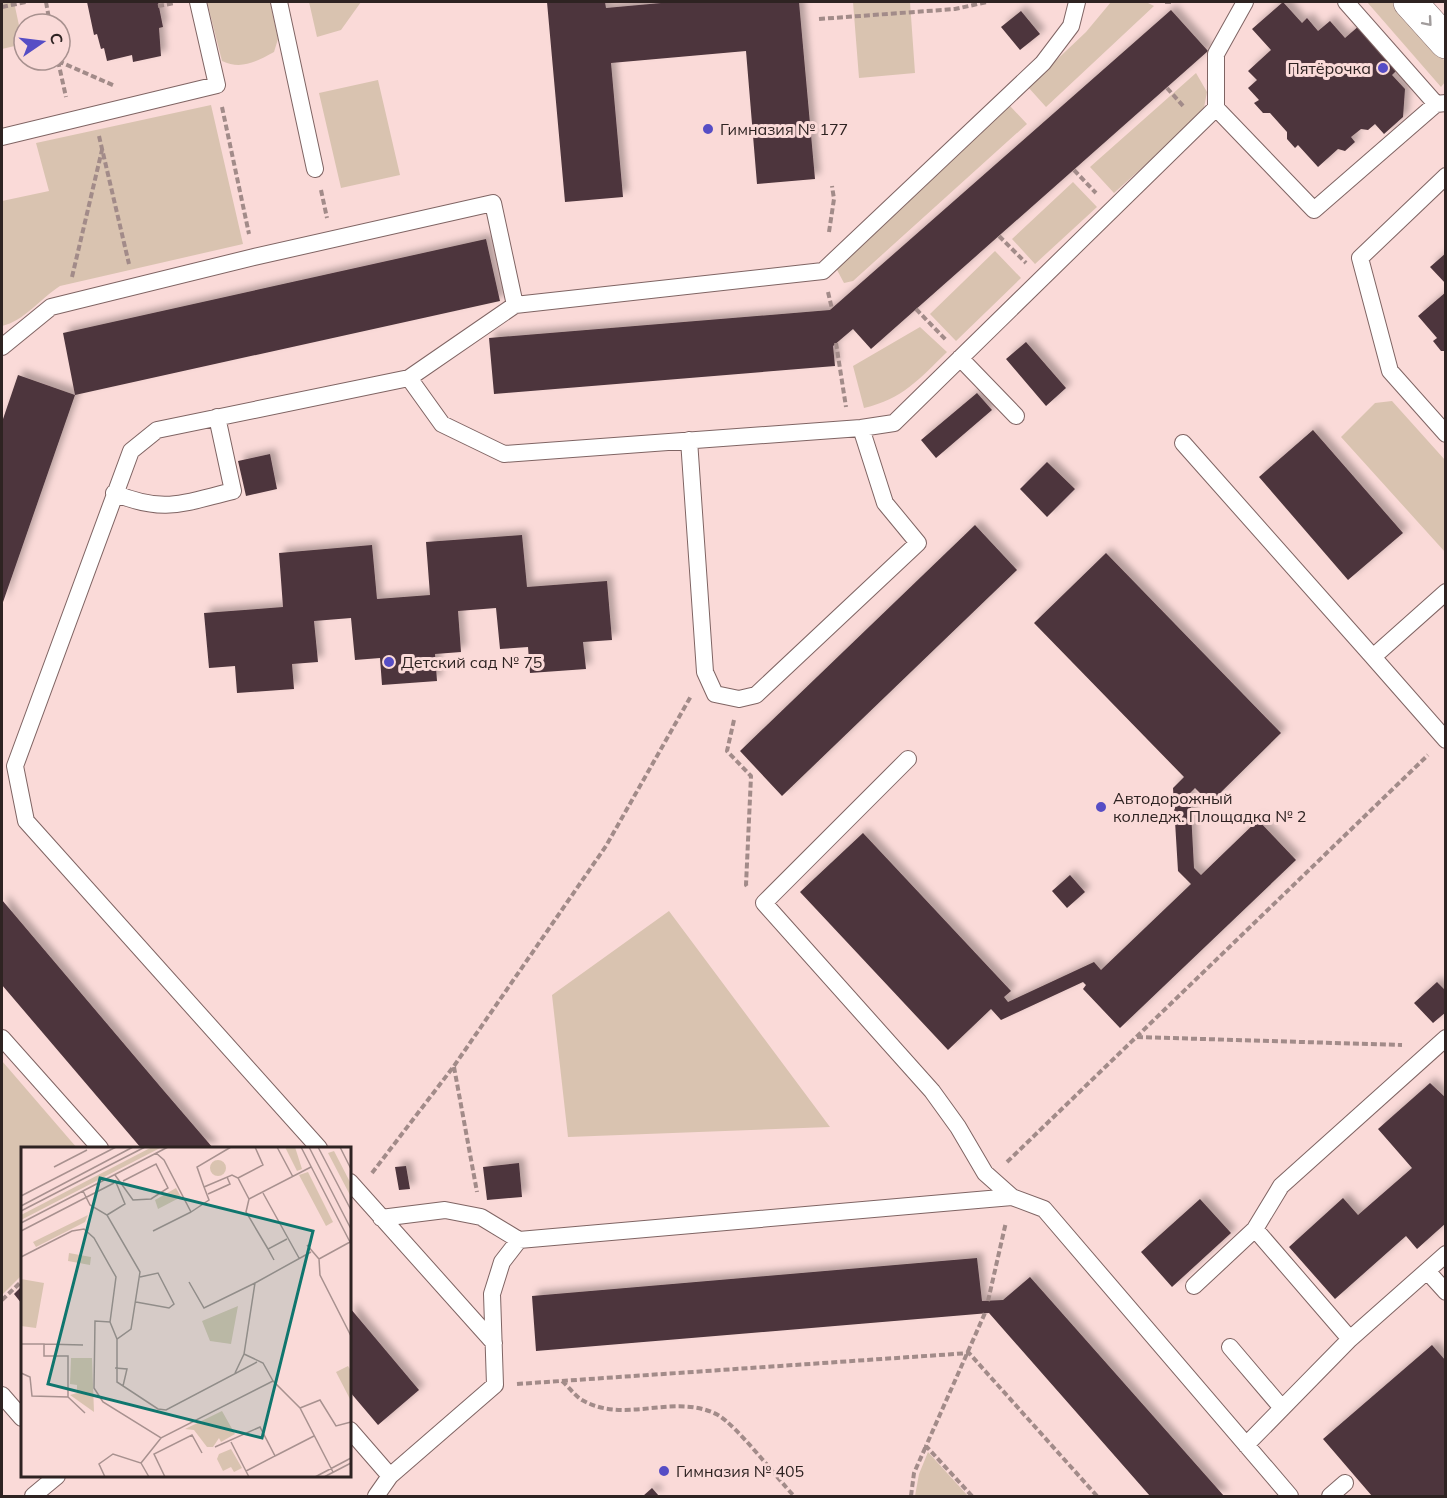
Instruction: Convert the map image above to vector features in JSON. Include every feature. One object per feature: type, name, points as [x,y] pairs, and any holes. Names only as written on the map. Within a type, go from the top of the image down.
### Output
[{"type":"street","points":[[1410,2],[1446,42]]},
{"type":"lane","points":[[2,138],[217,85],[198,2]]},
{"type":"lane","points":[[279,2],[315,169]]},
{"type":"lane","points":[[317,1147],[26,821],[15,766],[131,451],[157,430],[409,378],[514,305],[823,271],[1043,63],[1071,26],[1077,2]]},
{"type":"lane","points":[[1245,2],[1216,54],[1216,108],[1314,210],[1441,104],[1346,2]]},
{"type":"lane","points":[[409,378],[442,424],[504,454],[855,428],[894,423],[1216,108]]},
{"type":"lane","points":[[1446,176],[1360,258],[1390,371],[1446,434]]},
{"type":"lane","points":[[2,347],[51,307],[254,257],[493,203],[514,305]]},
{"type":"lane","points":[[961,358],[1016,416]]},
{"type":"lane","points":[[114,494],[141,505],[166,507],[233,491],[217,417]]},
{"type":"lane","points":[[689,440],[705,672],[715,694],[739,699],[756,695],[918,543],[885,503],[855,428]]},
{"type":"lane","points":[[1183,443],[1445,739]]},
{"type":"lane","points":[[1373,657],[1446,592]]},
{"type":"lane","points":[[908,759],[764,903],[932,1091],[991,1178],[1012,1197],[1044,1209],[1290,1497]]},
{"type":"lane","points":[[2,1038],[98,1147]]},
{"type":"lane","points":[[1194,1286],[1255,1229],[1281,1186],[1441,1042]]},
{"type":"lane","points":[[353,1187],[494,1343]]},
{"type":"lane","points":[[381,1218],[445,1210],[481,1217],[519,1240],[1012,1197]]},
{"type":"lane","points":[[1255,1229],[1350,1339]]},
{"type":"lane","points":[[376,1497],[390,1476],[495,1385],[492,1294],[502,1262],[519,1240]]},
{"type":"lane","points":[[1246,1445],[1350,1339],[1446,1254]]},
{"type":"lane","points":[[1427,1271],[1446,1292]]},
{"type":"lane","points":[[1230,1347],[1282,1408]]},
{"type":"lane","points":[[2,1395],[21,1417]]},
{"type":"lane","points":[[351,1431],[390,1476]]},
{"type":"lane","points":[[33,1497],[56,1477]]},
{"type":"lane","points":[[1330,1497],[1345,1483]]},
{"type":"path","points":[[2,7],[26,2]]},
{"type":"path","points":[[159,6],[182,2]]},
{"type":"path","points":[[819,19],[956,9],[987,2]]},
{"type":"path","points":[[1165,2],[1173,2]]},
{"type":"path","points":[[72,66],[151,101]]},
{"type":"path","points":[[61,72],[71,121]]},
{"type":"path","points":[[217,85],[254,257]]},
{"type":"path","points":[[94,115],[134,286]]},
{"type":"path","points":[[65,303],[102,149]]},
{"type":"path","points":[[315,169],[333,239]]},
{"type":"path","points":[[1074,170],[1112,210]]},
{"type":"path","points":[[832,186],[834,200]]},
{"type":"path","points":[[999,236],[1042,278]]},
{"type":"path","points":[[916,309],[961,358]]},
{"type":"path","points":[[836,343],[855,428]]},
{"type":"path","points":[[353,1187],[454,1066],[606,846],[705,672]]},
{"type":"path","points":[[739,699],[727,751],[751,776],[746,885],[764,903]]},
{"type":"path","points":[[991,1178],[1445,739]]},
{"type":"path","points":[[1136,1037],[1441,1042]]},
{"type":"path","points":[[454,1066],[481,1217]]},
{"type":"path","points":[[988,1301],[1012,1197]]},
{"type":"path","points":[[2,1300],[21,1282]]},
{"type":"path","points":[[911,1497],[914,1473],[985,1313]]},
{"type":"path","points":[[495,1385],[969,1353]]},
{"type":"path","points":[[969,1353],[1097,1497]]},
{"type":"path","points":[[562,1381],[581,1400],[600,1408],[621,1411],[681,1406],[700,1408],[720,1416],[794,1497]]},
{"type":"path","points":[[926,1446],[972,1497]]},
{"type":"shaded area","points":[[2,2],[14,2],[16,12],[12,12],[12,47],[2,49]]},
{"type":"shaded area","points":[[207,2],[270,2],[278,39],[274,52],[255,62],[242,65],[222,61]]},
{"type":"shaded area","points":[[309,2],[361,2],[341,30],[317,37]]},
{"type":"shaded area","points":[[853,2],[910,2],[915,73],[859,78]]},
{"type":"shaded area","points":[[1111,2],[1146,2],[1154,6],[1046,107],[1028,87],[1086,32]]},
{"type":"shaded area","points":[[1367,2],[1393,2],[1445,61],[1445,82],[1441,87]]},
{"type":"shaded area","points":[[1196,73],[1207,92],[1203,113],[1114,193],[1090,167]]},
{"type":"shaded area","points":[[378,80],[400,175],[341,188],[319,93]]},
{"type":"shaded area","points":[[211,105],[243,244],[60,286],[25,315],[2,326],[2,201],[49,191],[36,143]]},
{"type":"shaded area","points":[[1010,106],[1027,124],[853,281],[844,283],[836,268],[1002,109]]},
{"type":"shaded area","points":[[1073,182],[1097,207],[1035,264],[1012,239]]},
{"type":"shaded area","points":[[995,251],[1021,278],[956,341],[930,314]]},
{"type":"shaded area","points":[[920,327],[947,352],[910,387],[889,399],[864,408],[853,366]]},
{"type":"shaded area","points":[[1392,401],[1445,460],[1445,552],[1341,437],[1375,403]]},
{"type":"shaded area","points":[[669,911],[830,1127],[568,1137],[552,995]]},
{"type":"shaded area","points":[[2,1061],[76,1147],[21,1147],[21,1276],[2,1295]]},
{"type":"shaded area","points":[[928,1452],[968,1496],[915,1496],[919,1474]]},
{"type":"building","points":[[87,2],[158,2],[163,27],[159,28],[161,56],[133,62],[132,55],[107,61],[97,34],[94,35]]},
{"type":"building","points":[[547,2],[605,2],[606,8],[672,2],[799,2],[815,179],[757,184],[746,51],[611,63],[623,197],[565,202]]},
{"type":"building","points":[[1283,2],[1302,23],[1307,18],[1318,31],[1330,21],[1345,38],[1360,25],[1399,68],[1392,75],[1405,89],[1403,117],[1384,134],[1375,124],[1368,130],[1361,129],[1351,137],[1355,142],[1345,151],[1338,149],[1318,167],[1298,145],[1295,148],[1287,139],[1287,132],[1270,113],[1263,113],[1254,103],[1259,100],[1248,88],[1257,80],[1248,71],[1271,50],[1252,29]]},
{"type":"building","points":[[1171,10],[1208,51],[871,349],[853,329],[833,346],[835,366],[494,394],[489,338],[830,310]]},
{"type":"building","points":[[1021,11],[1040,34],[1020,50],[1001,27]]},
{"type":"building","points":[[486,239],[500,301],[75,395],[63,333]]},
{"type":"building","points":[[1446,253],[1446,284],[1430,267]]},
{"type":"building","points":[[1446,292],[1446,351],[1441,351],[1433,341],[1437,338],[1418,316]]},
{"type":"building","points":[[1026,342],[1066,388],[1046,406],[1006,359]]},
{"type":"building","points":[[18,375],[75,395],[2,605],[2,422]]},
{"type":"building","points":[[977,393],[992,410],[936,458],[921,440]]},
{"type":"building","points":[[1313,430],[1403,533],[1348,580],[1259,477]]},
{"type":"building","points":[[270,454],[277,489],[246,496],[238,461]]},
{"type":"building","points":[[1047,462],[1075,489],[1047,517],[1020,489]]},
{"type":"building","points":[[975,525],[1017,570],[782,796],[740,751]]},
{"type":"building","points":[[522,535],[527,587],[607,581],[612,640],[583,642],[586,669],[530,673],[528,647],[500,649],[496,608],[458,611],[461,652],[435,654],[437,681],[382,685],[380,658],[355,660],[351,618],[314,621],[318,662],[292,664],[294,689],[237,693],[235,666],[209,668],[204,613],[283,607],[279,553],[372,545],[377,599],[430,595],[426,542]]},
{"type":"building","points":[[1106,553],[1281,733],[1210,803],[1195,788],[1190,793],[1194,868],[1201,875],[1258,820],[1296,860],[1120,1028],[1083,989],[1086,985],[1083,982],[1001,1020],[991,1009],[948,1050],[800,892],[863,833],[1011,991],[1004,997],[1008,1002],[1094,962],[1101,970],[1191,884],[1178,871],[1173,788],[1184,777],[1034,623]]},
{"type":"building","points":[[1070,875],[1085,892],[1067,908],[1052,891]]},
{"type":"building","points":[[2,900],[212,1147],[140,1147],[2,985]]},
{"type":"building","points":[[1437,982],[1446,991],[1446,1012],[1433,1023],[1414,1003]]},
{"type":"building","points":[[1430,1083],[1446,1098],[1446,1223],[1417,1249],[1406,1236],[1335,1299],[1289,1247],[1343,1198],[1358,1215],[1412,1168],[1378,1129]]},
{"type":"building","points":[[519,1163],[522,1197],[487,1200],[483,1167]]},
{"type":"building","points":[[406,1166],[410,1189],[399,1190],[395,1167]]},
{"type":"building","points":[[1200,1199],[1231,1233],[1172,1287],[1141,1252]]},
{"type":"building","points":[[977,1258],[982,1301],[1003,1300],[1030,1277],[1224,1496],[1150,1496],[989,1313],[536,1351],[532,1296]]},
{"type":"building","points":[[21,1287],[21,1303],[14,1294]]},
{"type":"building","points":[[351,1309],[419,1390],[378,1425],[351,1393]]},
{"type":"building","points":[[1432,1345],[1446,1361],[1446,1496],[1372,1496],[1323,1439]]},
{"type":"building","points":[[652,1488],[659,1496],[643,1496]]},
{"type":"place","name":"Пятёрочка","points":[[1383,68]]},
{"type":"place","name":"Гимназия № 177","points":[[708,129]]},
{"type":"place","name":"Детский сад № 75","points":[[389,662]]},
{"type":"place","name":"Автодорожный колледж. Площадка № 2","points":[[1101,807]]},
{"type":"place","name":"Гимназия № 405","points":[[664,1471]]}]
